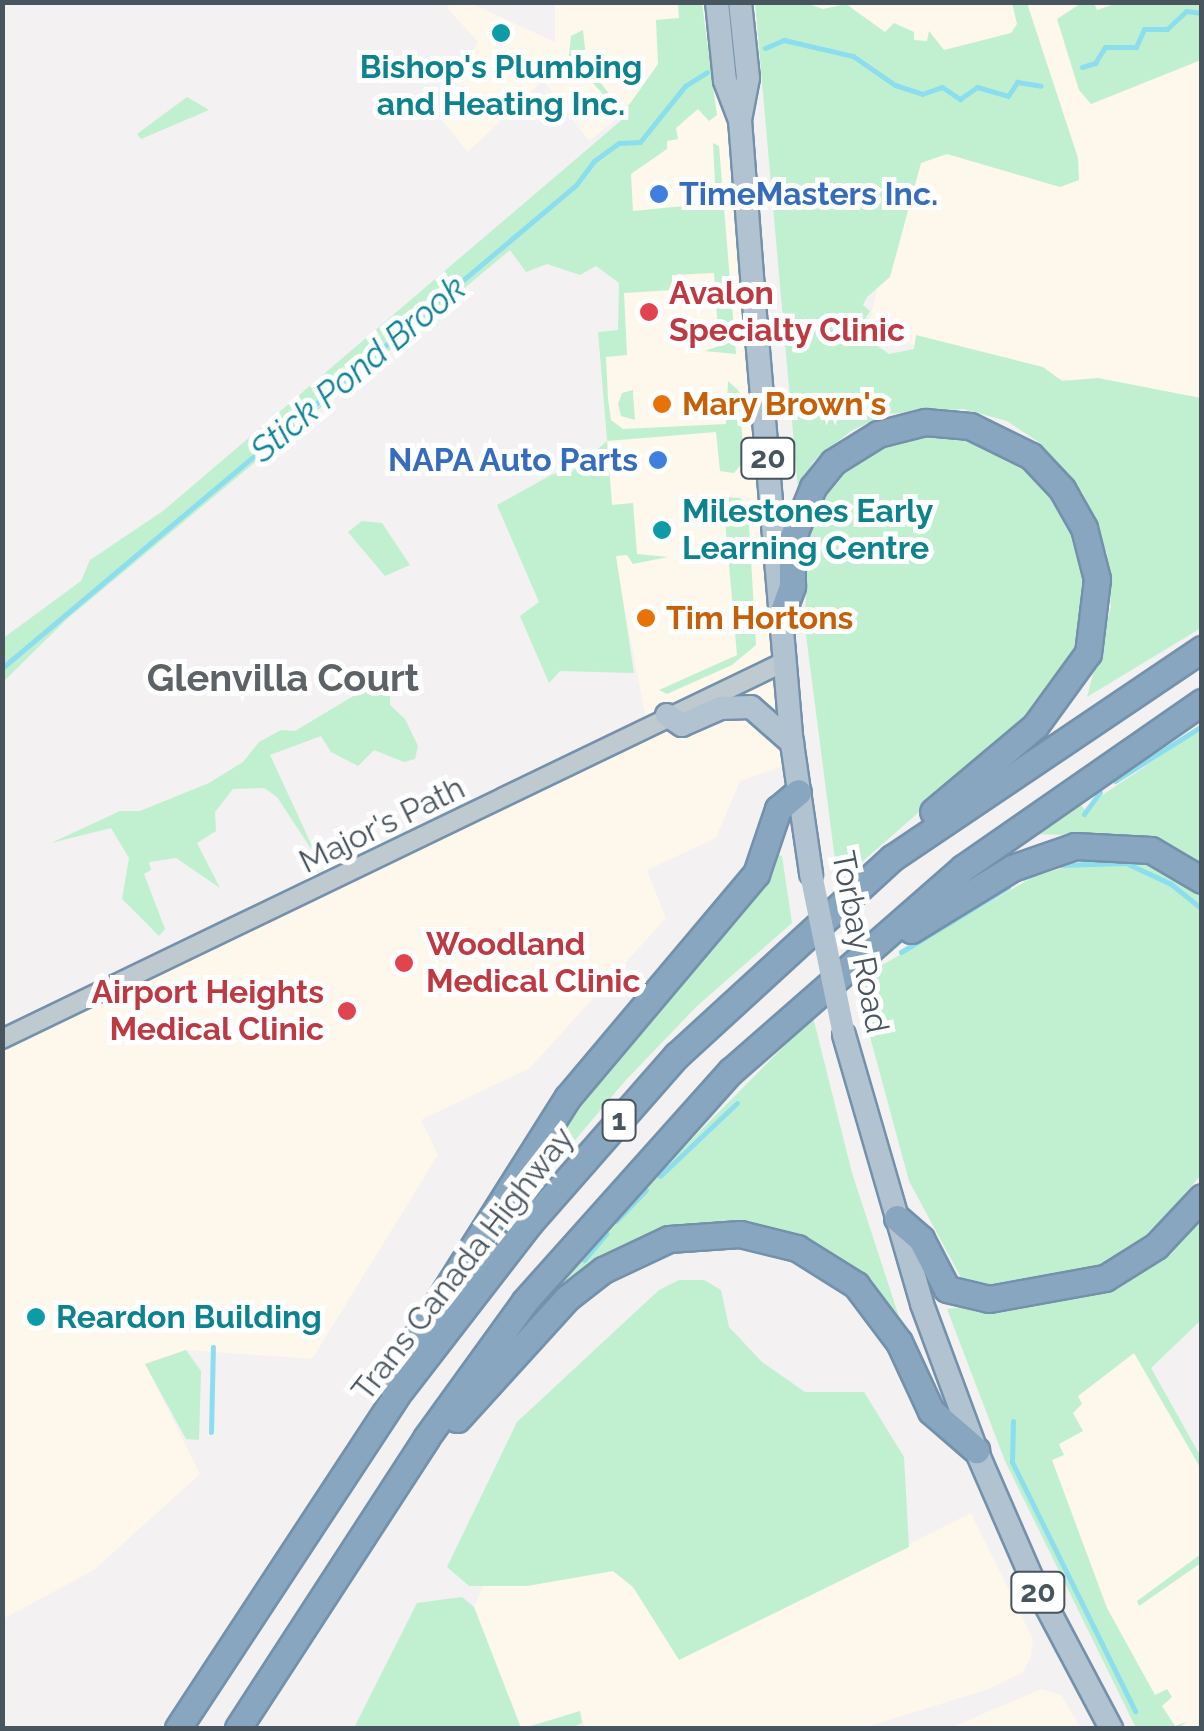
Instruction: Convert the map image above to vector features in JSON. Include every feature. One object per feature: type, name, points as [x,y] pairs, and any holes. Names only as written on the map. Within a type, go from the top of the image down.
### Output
[{"type":"highway","points":[[783,612],[792,586],[792,539],[813,487],[833,462],[892,429],[948,422],[1010,442],[1047,471],[1084,528],[1097,606],[1076,677],[1035,726],[899,840],[892,858]]},
{"type":"highway","name":"Trans Canada Highway","points":[[178,1728],[331,1486],[476,1290],[644,1090],[740,993],[892,858],[1202,649]]},
{"type":"highway","name":"1","points":[[238,1728],[334,1577],[525,1301],[766,1038],[963,868],[1202,702]]},
{"type":"highway","points":[[331,1486],[333,1466],[568,1097],[740,896],[770,846],[778,809],[798,792]]},
{"type":"highway","points":[[766,1038],[928,917],[1032,858],[1075,846],[1132,846],[1170,858],[1202,880]]},
{"type":"highway","points":[[896,1218],[921,1239],[947,1289],[989,1299],[1106,1278],[1156,1246],[1202,1197]]},
{"type":"highway","points":[[334,1577],[434,1445],[567,1298],[634,1252],[690,1234],[774,1240],[841,1272],[884,1316],[931,1411],[976,1450]]},
{"type":"main road","name":"Torbay Road","points":[[718,2],[724,80],[740,120]]},
{"type":"main road","name":"Torbay Road","points":[[740,2],[748,78],[740,120],[792,743],[812,874],[844,1036],[896,1218],[976,1450],[1032,1579],[1111,1728]]},
{"type":"main road","points":[[667,715],[682,725],[721,708],[751,707],[792,743]]},
{"type":"street","name":"Major's Path","points":[[2,1039],[667,715],[786,661]]},
{"type":"shaded area","points":[[452,3],[470,3],[555,42],[555,3],[1201,3],[1201,410],[866,334],[915,141],[748,78],[795,762],[740,781],[716,838],[647,870],[666,918],[530,1068],[421,1120],[438,1155],[312,1359],[186,1350],[145,1364],[200,1474],[94,1570],[3,1619],[3,1039],[647,725],[617,568],[598,332],[619,330],[625,112],[589,141],[543,80],[468,152],[440,118],[478,42],[447,8]]},
{"type":"shaded area","points":[[1138,1350],[1201,1456],[1201,1728],[1136,1728],[1050,1488],[1051,1456],[1078,1396]]},
{"type":"shaded area","points":[[971,1513],[1033,1639],[1031,1657],[1023,1672],[989,1689],[863,1728],[585,1728],[580,1711],[521,1728],[474,1607],[484,1584],[527,1586],[613,1571],[633,1587],[679,1659]]},
{"type":"shaded area","points":[[1041,1689],[1061,1695],[1081,1728],[950,1728]]},
{"type":"green space","points":[[1083,2],[1094,3],[1097,10],[1118,3],[1201,3],[1201,60],[1091,104],[1079,90],[1057,19]]},
{"type":"green space","points":[[678,3],[702,3],[717,115],[709,121],[698,109],[676,128],[678,139],[667,141],[667,149],[631,174],[633,211],[716,203],[713,143],[719,146],[736,354],[705,351],[719,346],[714,273],[672,275],[672,290],[624,293],[627,355],[606,357],[608,399],[611,420],[623,429],[726,424],[728,381],[739,391],[744,461],[734,473],[720,471],[716,432],[607,441],[598,332],[618,330],[619,283],[596,266],[580,275],[547,264],[526,272],[510,250],[67,619],[3,682],[2,639],[81,581],[90,560],[163,511],[624,118],[569,56],[571,36],[583,30],[587,67],[619,105],[629,105],[658,64],[656,20],[679,18]]},
{"type":"green space","points":[[755,3],[805,3],[823,9],[846,4],[885,32],[894,23],[914,32],[914,40],[927,41],[929,31],[944,50],[1011,33],[1017,24],[1012,3],[1027,3],[1078,158],[1079,180],[1060,187],[947,154],[921,163],[890,277],[867,297],[863,305],[870,311],[857,332],[889,354],[914,349],[916,335],[1043,367],[1062,381],[1098,378],[1201,398],[1201,628],[1087,697],[1111,607],[1107,553],[1083,493],[1040,443],[1007,421],[963,409],[887,414],[851,431],[813,462],[798,489]]},
{"type":"green space","points":[[187,97],[209,110],[141,139],[137,134]]},
{"type":"green space","points":[[633,390],[635,420],[621,416],[618,404],[622,393]]},
{"type":"green space","points":[[929,435],[985,442],[1019,458],[1068,514],[1087,570],[1084,638],[1049,698],[838,883],[805,627],[807,535],[816,508],[842,473],[871,450]]},
{"type":"green space","points":[[607,441],[612,505],[633,503],[637,554],[668,557],[633,564],[627,555],[616,556],[634,673],[560,671],[549,683],[520,616],[539,602],[497,505],[553,474],[571,472]]},
{"type":"green space","points":[[723,497],[740,498],[748,508],[756,645],[732,665],[667,694],[659,690],[737,655]]},
{"type":"green space","points":[[362,521],[382,523],[410,565],[385,576],[348,532]]},
{"type":"green space","points":[[375,683],[390,689],[390,705],[405,719],[418,746],[415,759],[404,762],[374,750],[358,766],[331,752],[321,736],[270,755],[319,861],[277,797],[264,788],[233,789],[215,812],[216,831],[197,843],[220,888],[176,858],[149,862],[151,870],[144,874],[165,929],[159,936],[122,899],[129,858],[111,828],[51,843],[120,811],[140,811],[209,783],[243,762],[259,742],[281,730],[295,731]]},
{"type":"green space","points":[[1201,729],[1201,870],[1133,837],[1034,834],[1079,802],[1088,814],[1101,796]]},
{"type":"green space","points":[[775,854],[782,856],[792,923],[697,1006],[625,1081],[473,1261],[571,1109]]},
{"type":"green space","points":[[1098,857],[1162,867],[1201,893],[1201,1175],[1147,1238],[1084,1273],[996,1288],[965,1285],[909,1181],[855,981],[1033,877]]},
{"type":"green space","points":[[813,1017],[852,1173],[905,1335],[878,1297],[726,1225],[536,1316],[609,1223]]},
{"type":"green space","points":[[1201,1209],[1201,1320],[1151,1368],[1201,1457],[1201,1469],[1134,1353],[1078,1396],[1082,1404],[1073,1413],[1083,1431],[1059,1444],[1064,1455],[1052,1460],[1107,1608],[1155,1695],[1167,1689],[1172,1697],[1162,1706],[1175,1726],[1187,1722],[1178,1728],[1136,1728],[1005,1461],[947,1309],[1077,1293]]},
{"type":"green space","points":[[679,1280],[704,1280],[721,1290],[729,1327],[762,1362],[805,1392],[864,1392],[904,1457],[909,1547],[679,1660],[633,1587],[613,1571],[527,1586],[469,1586],[447,1567],[517,1422],[659,1290]]},
{"type":"green space","points":[[186,1350],[201,1371],[199,1440],[186,1439],[145,1364]]},
{"type":"green space","points":[[1201,1554],[1201,1563],[1139,1606],[1137,1601]]},
{"type":"green space","points":[[462,1597],[474,1607],[521,1728],[354,1728],[417,1603]]},
{"type":"green space","points":[[580,1711],[582,1723],[572,1728],[525,1728]]},
{"type":"waterway","name":"Stick Pond Brook","points":[[1082,67],[1095,63],[1105,47],[1136,47],[1144,29],[1167,29],[1186,11],[1202,13]]},
{"type":"waterway","name":"Stick Pond Brook","points":[[765,48],[784,40],[853,56],[895,85],[922,94],[942,87],[960,99],[977,87],[1008,96],[1017,82],[1041,86]]},
{"type":"waterway","name":"Stick Pond Brook","points":[[2,668],[576,185],[594,161],[619,143],[640,142],[685,86],[707,72]]},
{"type":"waterway","points":[[1115,781],[1202,726]]},
{"type":"waterway","points":[[1084,814],[1100,792]]},
{"type":"waterway","points":[[1059,865],[1126,863],[1171,884],[1202,909]]},
{"type":"waterway","points":[[1023,878],[1044,870]]},
{"type":"waterway","points":[[901,952],[1008,887]]},
{"type":"waterway","points":[[660,1176],[737,1103]]},
{"type":"waterway","points":[[616,1221],[646,1190]]},
{"type":"waterway","points":[[584,1260],[607,1233]]},
{"type":"waterway","points":[[211,1432],[213,1347]]},
{"type":"waterway","points":[[1013,1421],[1012,1462],[1135,1711]]},
{"type":"place","name":"Bishop's Plumbing and Heating Inc.","points":[[501,33]]},
{"type":"place","name":"TimeMasters Inc.","points":[[659,194]]},
{"type":"place","name":"Avalon Specialty Clinic","points":[[649,312]]},
{"type":"place","name":"Mary Brown's","points":[[662,404]]},
{"type":"place","name":"NAPA Auto Parts","points":[[658,460]]},
{"type":"place","name":"Milestones Early Learning Centre","points":[[662,530]]},
{"type":"place","name":"Tim Hortons","points":[[646,618]]},
{"type":"place","name":"Woodland Medical Clinic","points":[[404,963]]},
{"type":"place","name":"Airport Heights Medical Clinic","points":[[347,1011]]},
{"type":"place","name":"Reardon Building","points":[[36,1317]]},
{"type":"district","name":"Glenvilla Court","points":[[283,678]]}]
